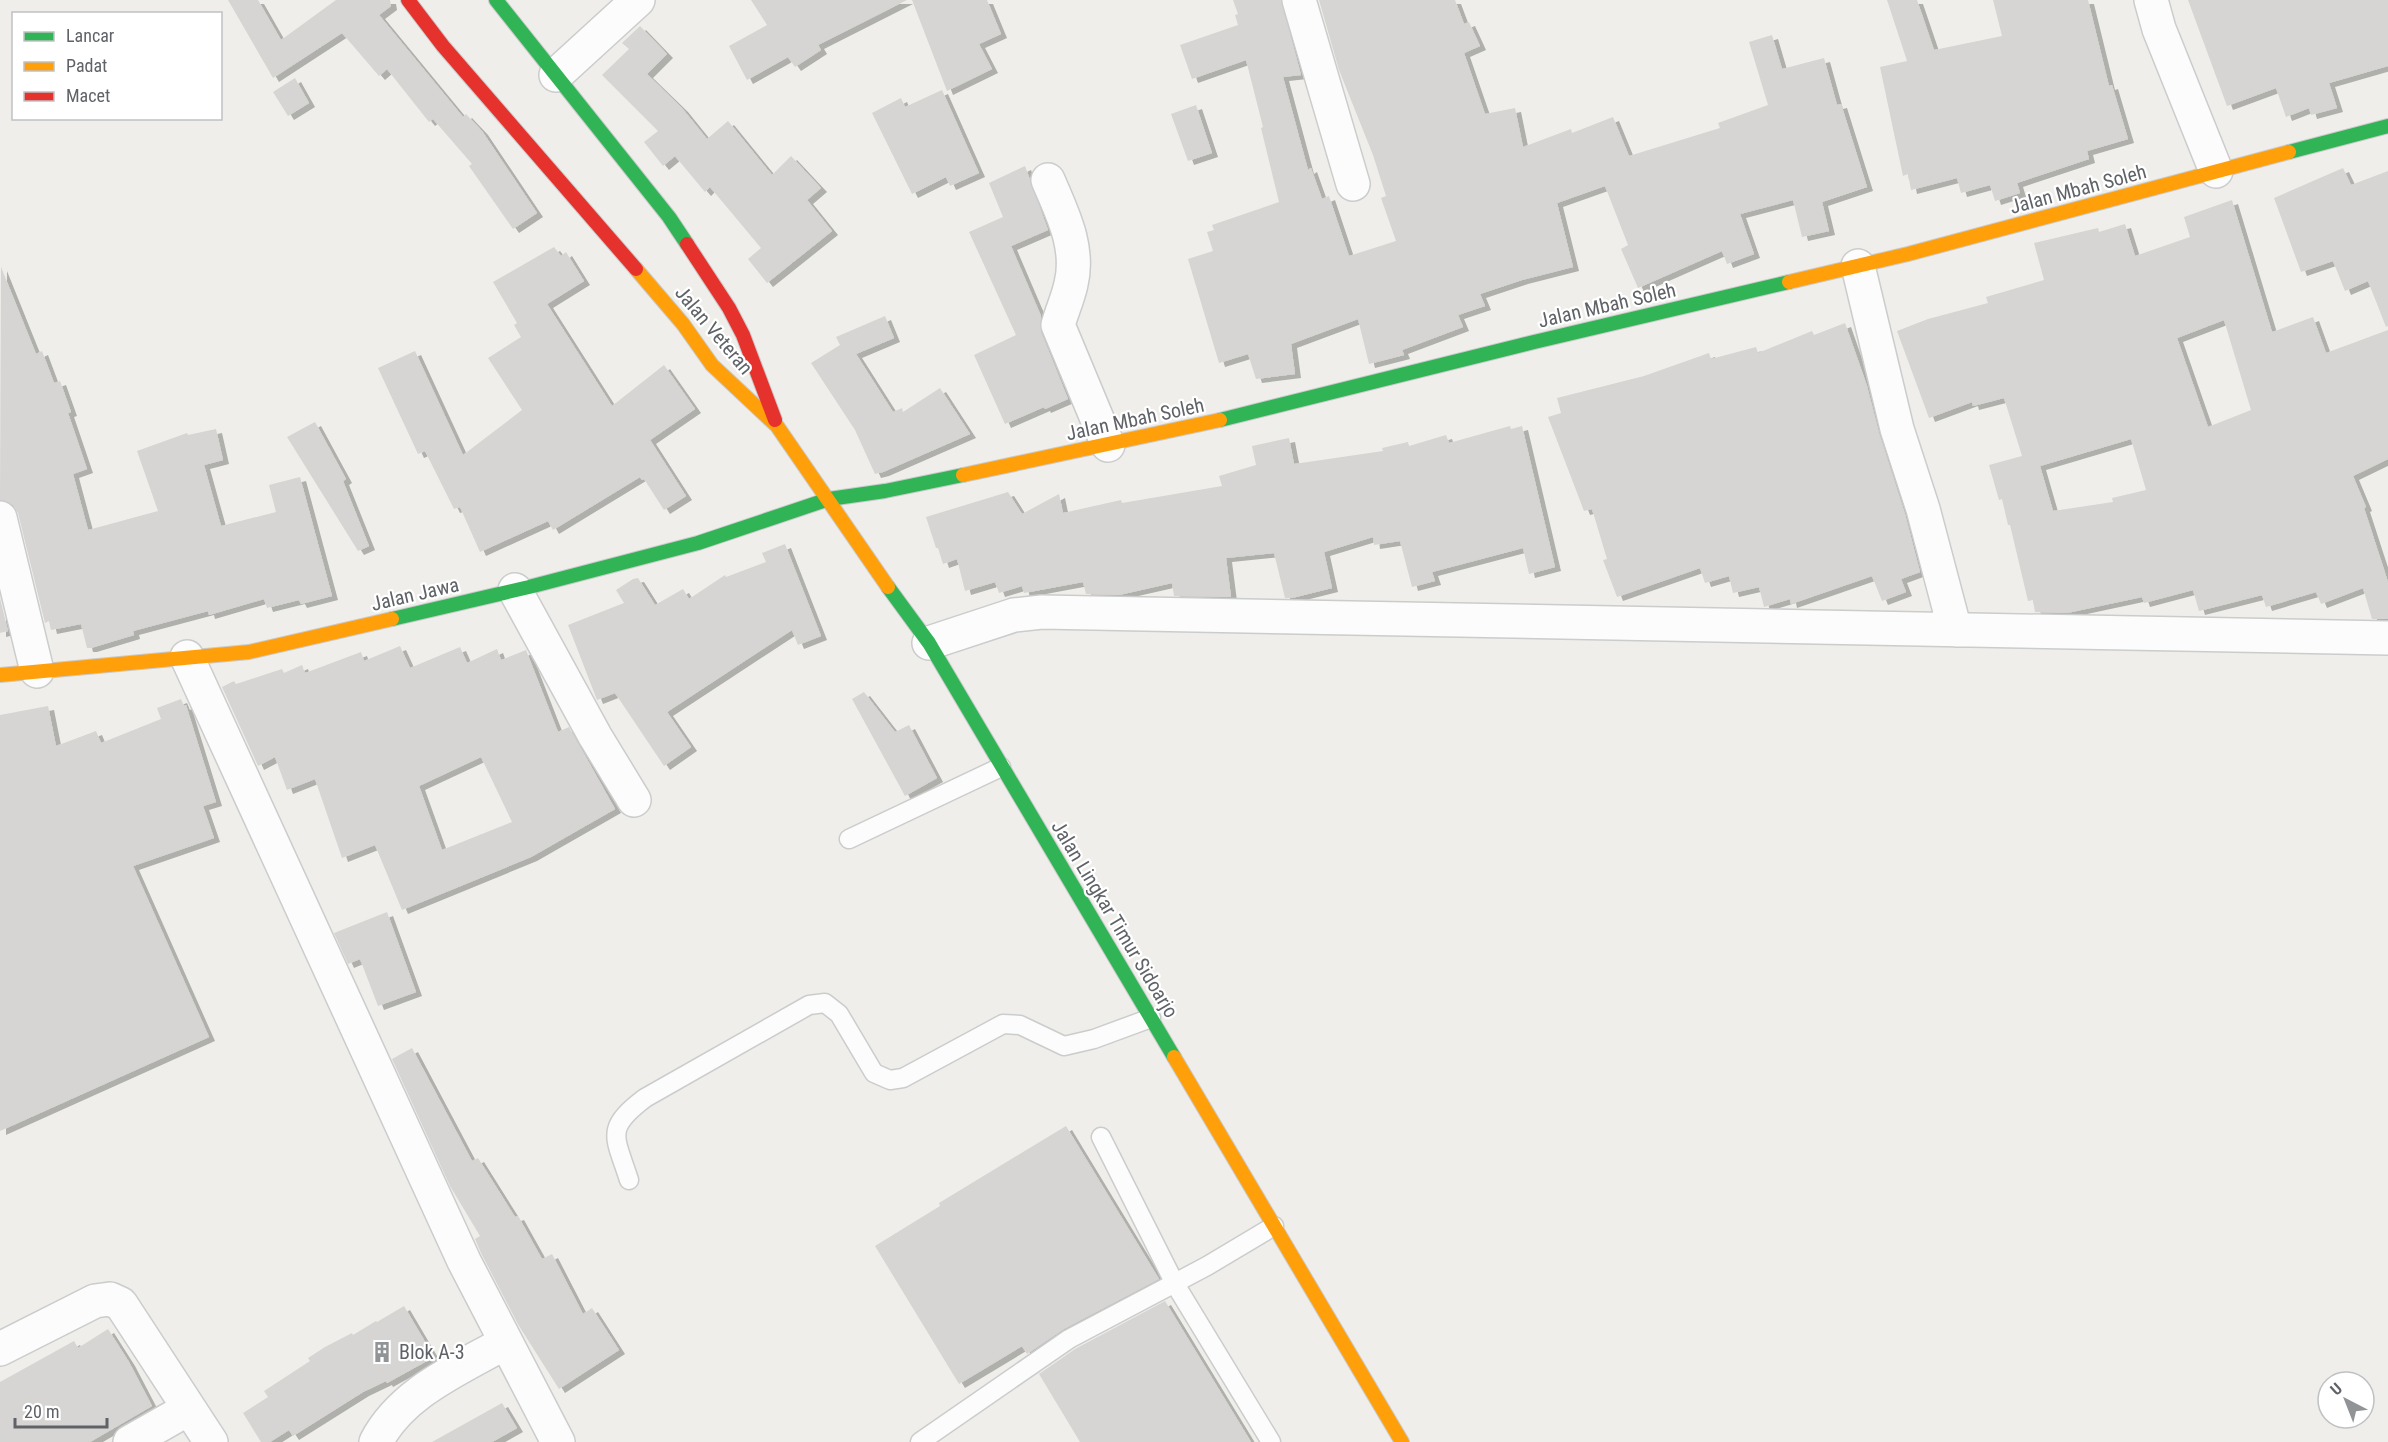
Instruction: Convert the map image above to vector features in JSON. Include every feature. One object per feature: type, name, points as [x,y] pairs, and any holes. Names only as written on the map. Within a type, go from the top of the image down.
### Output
[{"type":"street","name":"Jalan Veteran","points":[[408,0],[443,46],[683,324],[712,365],[777,426]]},
{"type":"street","name":"Jalan Veteran","points":[[496,0],[669,216],[729,308],[743,335],[777,426]]},
{"type":"street","points":[[556,75],[638,0]]},
{"type":"street","points":[[1299,0],[1353,184]]},
{"type":"street","points":[[2151,0],[2159,29],[2216,171]]},
{"type":"street","name":"Jalan Mbah Soleh","points":[[829,499],[885,491],[1216,422],[1534,342],[2030,223],[2388,126]]},
{"type":"street","points":[[1048,180],[1073,244],[1074,263],[1071,284],[1058,325],[1108,445]]},
{"type":"street","points":[[1858,266],[1897,429],[1923,509],[1955,630]]},
{"type":"street","name":"Jalan Lingkar Timur Sidoarjo","points":[[777,426],[829,499],[875,570],[929,643],[1402,1442]]},
{"type":"street","name":"Jalan Jawa","points":[[0,675],[249,652],[515,590],[698,543],[829,499]]},
{"type":"street","points":[[0,518],[37,671]]},
{"type":"street","points":[[515,590],[634,800]]},
{"type":"street","points":[[929,643],[1014,615],[1042,612],[2388,638]]},
{"type":"street","points":[[188,657],[464,1261],[558,1442]]},
{"type":"street","points":[[0,1350],[95,1301],[110,1299],[121,1304],[211,1442]]},
{"type":"street","points":[[376,1442],[383,1428],[398,1411],[424,1388],[506,1342]]},
{"type":"street","points":[[130,1442],[188,1409]]},
{"type":"lane","points":[[849,839],[1001,767]]},
{"type":"lane","points":[[629,1180],[615,1136],[623,1114],[645,1098],[808,1005],[825,1003],[839,1014],[874,1073],[890,1080],[903,1078],[1003,1024],[1020,1025],[1064,1046],[1094,1039],[1151,1018]]},
{"type":"lane","points":[[1101,1137],[1175,1284],[1271,1442]]},
{"type":"lane","points":[[920,1442],[1069,1339],[1175,1284],[1274,1226]]},
{"type":"building","points":[[228,0],[258,0],[281,40],[336,0],[390,0],[391,6],[379,15],[463,117],[466,114],[482,131],[537,213],[513,229],[469,166],[472,164],[433,119],[429,122],[387,69],[379,76],[342,33],[273,78]]},
{"type":"building","points":[[751,0],[907,0],[818,45],[821,50],[795,67],[788,57],[747,80],[729,46],[767,25]]},
{"type":"building","points":[[912,0],[987,0],[1001,34],[979,44],[992,69],[947,91]]},
{"type":"building","points":[[1233,0],[1281,0],[1301,75],[1283,77],[1308,170],[1311,168],[1322,199],[1329,196],[1349,256],[1396,241],[1381,198],[1386,196],[1373,155],[1339,70],[1319,0],[1455,0],[1464,24],[1469,22],[1480,46],[1464,53],[1485,114],[1515,108],[1523,147],[1571,129],[1572,133],[1613,117],[1629,156],[1720,128],[1718,123],[1768,105],[1749,42],[1772,35],[1782,69],[1824,58],[1837,105],[1841,104],[1867,187],[1822,202],[1829,231],[1802,237],[1793,200],[1740,214],[1754,254],[1727,264],[1722,251],[1638,288],[1621,249],[1628,245],[1605,186],[1557,203],[1573,267],[1480,294],[1485,306],[1458,315],[1463,327],[1402,350],[1404,355],[1369,364],[1358,319],[1291,344],[1295,374],[1256,379],[1248,354],[1219,363],[1188,259],[1213,251],[1207,232],[1214,230],[1212,225],[1279,202],[1246,60],[1192,79],[1180,45],[1238,25],[1235,15],[1238,14]]},
{"type":"building","points":[[1887,0],[1917,0],[1934,50],[2002,36],[1993,0],[2088,0],[2109,86],[2112,85],[2128,139],[2087,151],[2089,159],[2017,183],[2020,193],[1995,201],[1990,185],[1961,193],[1957,178],[1911,190],[1908,174],[1903,176],[1880,67],[1907,61]]},
{"type":"building","points":[[2188,0],[2388,0],[2388,66],[2329,83],[2337,108],[2311,115],[2309,108],[2286,117],[2276,88],[2227,106]]},
{"type":"building","points":[[640,26],[667,54],[647,74],[682,108],[707,139],[728,121],[772,175],[791,156],[821,188],[807,200],[832,231],[767,283],[748,259],[761,248],[710,187],[705,192],[675,156],[663,166],[644,142],[658,131],[602,75],[629,49],[622,43]]},
{"type":"building","points":[[295,78],[309,103],[288,116],[273,92]]},
{"type":"building","points":[[942,90],[979,173],[950,186],[946,177],[912,194],[872,113],[901,98],[905,107]]},
{"type":"building","points":[[1196,105],[1212,153],[1188,161],[1171,114]]},
{"type":"building","points":[[1025,166],[1048,230],[1011,246],[1041,316],[1041,332],[1068,399],[1005,424],[974,355],[1016,335],[969,232],[1003,217],[989,183]]},
{"type":"building","points":[[2343,168],[2351,185],[2388,171],[2388,326],[2386,327],[2368,281],[2345,291],[2333,261],[2301,272],[2274,198]]},
{"type":"building","points":[[2232,200],[2272,332],[2313,317],[2326,353],[2388,330],[2388,459],[2353,476],[2366,507],[2364,508],[2388,582],[2388,619],[2372,619],[2363,588],[2321,604],[2316,592],[2266,607],[2262,595],[2199,611],[2193,590],[2144,603],[2142,597],[2067,613],[2035,612],[2033,600],[2028,601],[2010,525],[2008,525],[2002,499],[1999,500],[1989,465],[2022,456],[2004,398],[1973,406],[1972,402],[1929,418],[1897,331],[1928,319],[1988,303],[1986,297],[2044,280],[2034,243],[2098,228],[2099,232],[2125,224],[2135,256],[2190,237],[2184,217]],"holes":[[[2224,320],[2251,410],[2208,427],[2177,338]],[[2131,439],[2146,490],[2112,498],[2113,502],[2053,511],[2040,466]]]},
{"type":"building","points":[[554,247],[561,256],[566,252],[584,281],[547,304],[612,406],[664,365],[695,409],[650,440],[686,496],[664,510],[644,479],[640,477],[553,530],[548,521],[480,552],[460,507],[454,509],[425,451],[418,454],[378,368],[415,351],[463,455],[522,410],[488,358],[521,337],[514,325],[517,323],[493,282]]},
{"type":"building","points":[[1,267],[36,354],[42,351],[54,383],[60,381],[71,412],[68,413],[87,469],[73,474],[88,530],[158,511],[137,451],[187,433],[188,435],[216,429],[223,460],[204,465],[221,526],[276,512],[269,485],[300,477],[332,596],[301,604],[299,600],[267,608],[264,599],[209,615],[208,611],[133,631],[134,635],[91,648],[87,648],[81,624],[51,630],[49,621],[45,623],[18,513],[13,505],[0,500]]},
{"type":"building","points":[[885,316],[894,338],[856,354],[893,412],[902,408],[903,412],[940,388],[970,434],[875,474],[855,430],[811,363],[840,345],[836,337]]},
{"type":"building","points":[[1845,323],[1867,386],[1920,572],[1901,579],[1906,592],[1882,601],[1872,576],[1791,604],[1790,599],[1764,607],[1759,587],[1733,593],[1729,576],[1705,583],[1700,568],[1617,597],[1603,560],[1607,559],[1592,509],[1584,511],[1548,417],[1561,413],[1557,398],[1644,376],[1709,353],[1711,359],[1756,347],[1758,353],[1812,331],[1814,335]]},
{"type":"building","points":[[315,422],[346,479],[343,481],[369,546],[358,551],[287,437]]},
{"type":"building","points":[[1510,426],[1511,429],[1522,426],[1555,567],[1529,574],[1523,548],[1432,572],[1435,581],[1412,587],[1400,541],[1374,545],[1373,537],[1324,552],[1332,588],[1292,598],[1285,598],[1274,553],[1226,558],[1231,597],[1174,596],[1172,583],[1119,595],[1086,594],[1083,582],[1024,593],[1022,586],[999,593],[995,582],[965,591],[957,559],[943,564],[926,517],[1008,492],[1022,514],[1059,494],[1063,513],[1121,500],[1122,503],[1222,486],[1219,476],[1256,465],[1252,446],[1289,438],[1294,464],[1383,451],[1382,448],[1408,442],[1409,446],[1446,435],[1449,443]]},
{"type":"building","points":[[785,544],[821,636],[798,645],[792,630],[667,712],[691,747],[664,766],[615,693],[597,700],[568,625],[624,603],[616,590],[633,579],[638,578],[655,605],[683,589],[689,599],[725,575],[726,577],[766,562],[762,553]]},
{"type":"building","points":[[0,598],[8,631],[0,633]]},
{"type":"building","points":[[400,646],[410,668],[460,647],[467,663],[497,649],[501,660],[526,650],[558,732],[569,727],[615,809],[531,857],[402,910],[375,845],[342,858],[315,779],[287,790],[275,757],[258,766],[222,687],[234,681],[236,684],[282,669],[284,673],[302,665],[305,673],[361,652],[364,661]],"holes":[[[481,757],[512,822],[442,850],[419,786]]]},
{"type":"building","points":[[864,692],[895,732],[909,725],[937,778],[905,796],[852,699]]},
{"type":"building","points":[[181,699],[184,706],[186,705],[216,802],[203,806],[214,838],[133,866],[209,1037],[0,1131],[0,715],[48,706],[56,746],[96,731],[101,743],[161,719],[157,708]]},
{"type":"building","points":[[387,912],[416,992],[378,1006],[360,959],[348,964],[334,933]]},
{"type":"building","points":[[412,1048],[472,1161],[478,1158],[515,1217],[518,1216],[542,1259],[552,1254],[583,1314],[592,1308],[619,1350],[559,1389],[519,1326],[481,1253],[475,1239],[480,1236],[450,1186],[392,1059]]},
{"type":"building","points":[[1066,1126],[1159,1279],[1064,1329],[1027,1354],[1022,1346],[959,1384],[875,1246],[940,1206],[939,1203]]},
{"type":"building","points":[[1165,1301],[1251,1442],[1080,1442],[1039,1374],[1075,1349]]},
{"type":"building","points":[[404,1306],[434,1357],[387,1383],[386,1381],[363,1392],[293,1436],[289,1430],[270,1442],[261,1442],[243,1413],[268,1397],[264,1391],[310,1361],[308,1358],[325,1347],[352,1333],[353,1335]]},
{"type":"building","points":[[108,1329],[129,1362],[152,1406],[90,1442],[0,1442],[0,1382],[74,1341],[78,1348]]},
{"type":"building","points":[[502,1403],[517,1428],[492,1442],[432,1442]]},
{"type":"traffic: fast","points":[[496,0],[669,217],[687,244]]},
{"type":"traffic: fast","points":[[2289,152],[2388,126]]},
{"type":"traffic: fast","points":[[1220,420],[1789,282]]},
{"type":"traffic: fast","points":[[392,619],[529,587],[698,543],[829,499],[885,491],[963,475]]},
{"type":"traffic: fast","points":[[888,587],[929,643],[1174,1057]]},
{"type":"traffic: slow","points":[[1789,282],[1908,254],[2289,152]]},
{"type":"traffic: slow","points":[[636,269],[683,324],[712,365],[777,426],[888,587]]},
{"type":"traffic: slow","points":[[963,475],[1220,420]]},
{"type":"traffic: slow","points":[[0,675],[249,652],[392,619]]},
{"type":"traffic: slow","points":[[1174,1057],[1402,1442]]},
{"type":"traffic: jam","points":[[408,0],[443,46],[636,269]]},
{"type":"traffic: jam","points":[[687,244],[729,308],[743,335],[775,420]]},
{"type":"place","name":"Blok A-3","points":[[382,1352]]}]
